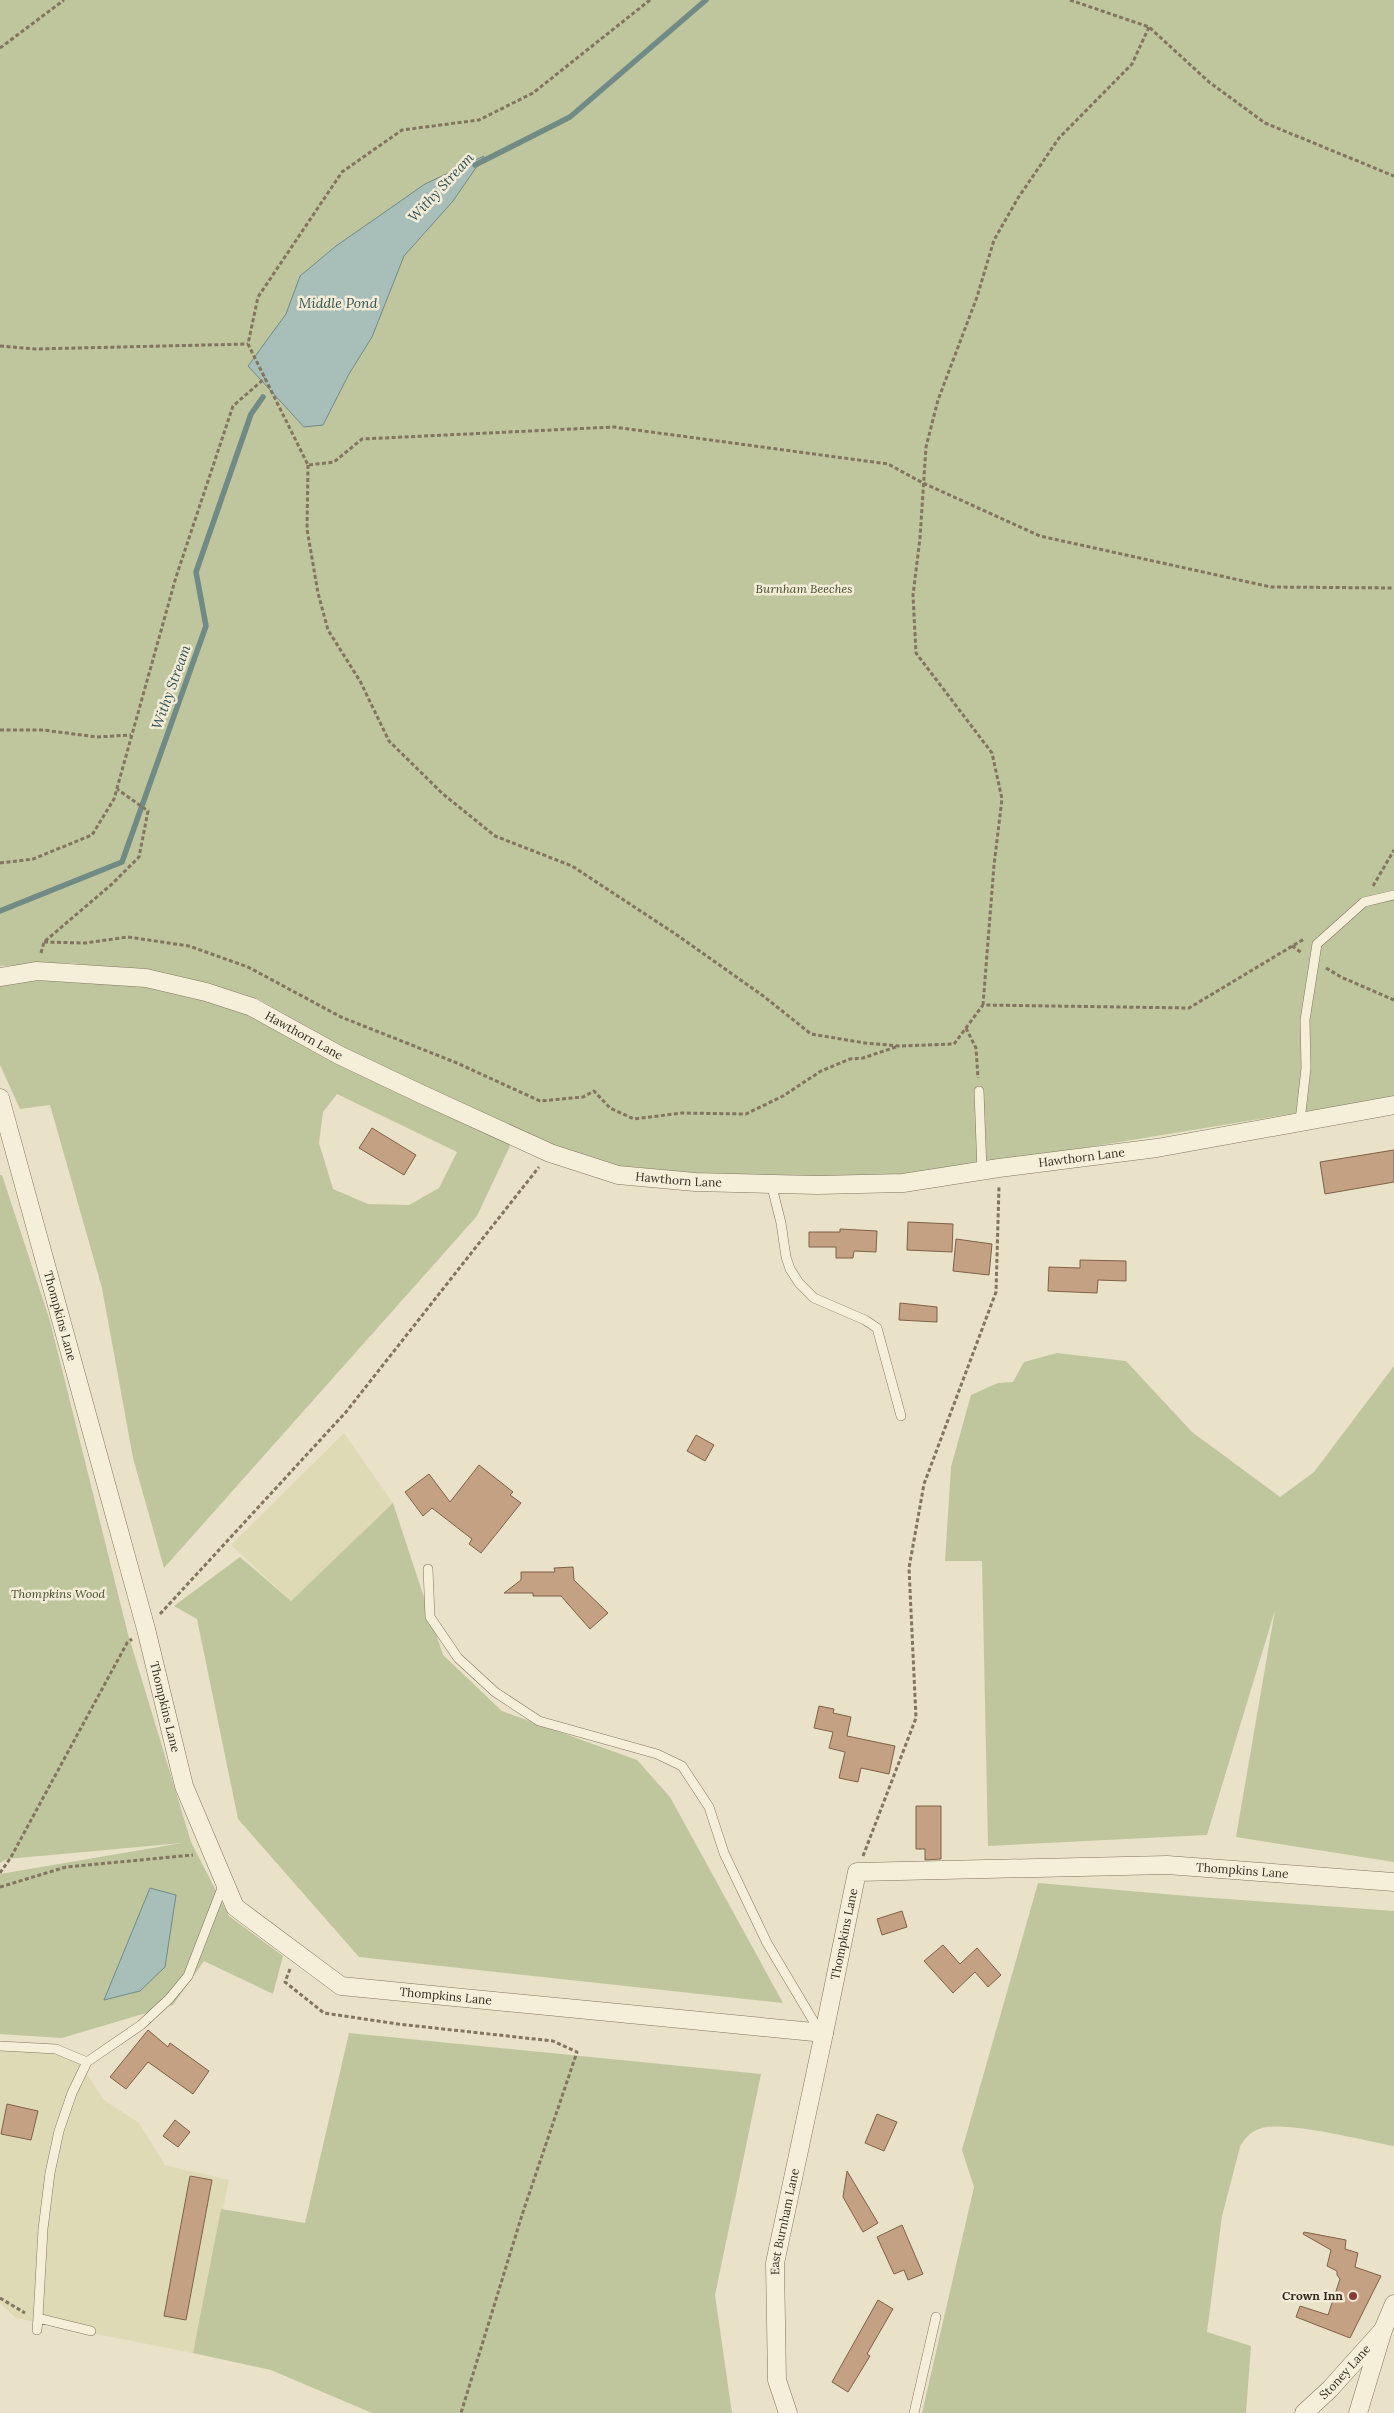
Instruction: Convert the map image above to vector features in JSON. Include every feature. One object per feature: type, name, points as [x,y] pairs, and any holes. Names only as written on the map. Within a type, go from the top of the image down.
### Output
[{"type":"street","name":"Hawthorn Lane","points":[[0,977],[37,971],[146,978],[206,992],[252,1007],[348,1059],[550,1153],[618,1175],[696,1182],[818,1186],[903,1183],[1157,1148],[1394,1105]]},
{"type":"street","name":"Thompkins Lane","points":[[0,1098],[146,1629],[184,1786],[235,1908],[341,1986],[822,2033],[857,1872],[1167,1865],[1394,1882]]},
{"type":"street","name":"East Burnham Lane","points":[[788,2413],[777,2380],[775,2263],[822,2033]]},
{"type":"street","points":[[1358,2413],[1383,2330],[1394,2304]]},
{"type":"street","name":"Stoney Lane","points":[[1304,2413],[1330,2389],[1383,2330]]},
{"type":"lane","points":[[1300,1121],[1306,1068],[1306,1020],[1317,944],[1364,902],[1394,895]]},
{"type":"lane","points":[[979,1091],[990,1170]]},
{"type":"lane","points":[[770,1183],[790,1270],[798,1283],[814,1298],[865,1320],[877,1328],[901,1416]]},
{"type":"lane","points":[[428,1569],[430,1617],[458,1658],[496,1692],[539,1721],[657,1754],[682,1766],[709,1807],[724,1853],[767,1943],[822,2033]]},
{"type":"lane","points":[[37,2330],[42,2229],[50,2173],[64,2116],[87,2062],[141,2025],[169,1999],[188,1976],[224,1882]]},
{"type":"lane","points":[[0,2046],[56,2050],[87,2062]]},
{"type":"lane","points":[[914,2413],[936,2317]]},
{"type":"lane","points":[[38,2318],[90,2331]]},
{"type":"path","points":[[0,48],[64,0]]},
{"type":"path","points":[[650,0],[533,93],[478,120],[402,130],[342,172],[258,297],[248,344],[308,466],[307,529],[318,593],[328,630],[360,681],[389,741],[443,794],[495,836],[572,866],[762,995],[811,1034],[865,1043],[900,1046],[954,1044],[984,1005],[994,866],[1002,799],[992,753],[916,653],[913,595],[920,538],[926,447],[938,400],[977,297],[994,240],[1018,198],[1059,138],[1132,64],[1149,27]]},
{"type":"path","points":[[1070,0],[1149,27],[1209,82],[1265,123],[1394,176]]},
{"type":"path","points":[[0,346],[35,349],[248,344]]},
{"type":"path","points":[[0,863],[34,859],[92,835],[114,799],[176,577],[233,406],[265,378]]},
{"type":"path","points":[[308,466],[334,462],[362,438],[614,427],[888,464],[923,483],[1040,536],[1271,588],[1394,588]]},
{"type":"path","points":[[0,730],[43,730],[97,737],[132,735]]},
{"type":"path","points":[[37,971],[44,942],[112,884],[139,857],[148,811],[117,789]]},
{"type":"path","points":[[1364,902],[1394,850]]},
{"type":"path","points":[[984,1005],[1189,1008],[1308,936]]},
{"type":"path","points":[[44,942],[85,944],[128,937],[189,946],[248,967],[341,1017],[457,1063],[540,1101],[582,1097],[594,1091],[610,1108],[634,1119],[682,1113],[746,1114],[783,1096],[821,1071],[850,1059],[863,1058],[900,1046]]},
{"type":"path","points":[[1292,946],[1341,978],[1394,1000]]},
{"type":"path","points":[[966,1028],[976,1048],[979,1091]]},
{"type":"path","points":[[146,1629],[346,1412],[550,1153]]},
{"type":"path","points":[[857,1872],[916,1718],[910,1568],[924,1484],[996,1292],[990,1170]]},
{"type":"path","points":[[0,1873],[11,1857],[127,1643]]},
{"type":"path","points":[[0,1887],[66,1867],[212,1853]]},
{"type":"path","points":[[296,1952],[285,1982],[324,2013],[398,2024],[552,2041],[577,2052],[522,2214],[461,2413]]},
{"type":"path","points":[[0,2298],[18,2310],[38,2318]]},
{"type":"shaded area","points":[[344,1433],[393,1503],[291,1601],[231,1545]]},
{"type":"shaded area","points":[[0,2047],[72,2052],[104,2100],[139,2123],[165,2165],[229,2180],[193,2353],[16,2318],[0,2303]]},
{"type":"green space","name":"Burnham Beeches","points":[[0,0],[1394,0],[1394,1097],[961,1168],[865,1180],[645,1175],[548,1145],[354,1053],[258,999],[199,981],[71,963],[0,966]]},
{"type":"green space","points":[[97,979],[210,999],[255,1015],[511,1144],[477,1216],[164,1568],[133,1458],[102,1288],[50,1105],[20,1109],[0,1065],[0,985],[22,980]],"holes":[[[337,1094],[457,1152],[439,1188],[409,1205],[368,1204],[333,1189],[319,1143],[323,1112]]]},
{"type":"green space","name":"Thompkins Wood","points":[[0,1175],[2,1175],[50,1321],[128,1634],[191,1842],[229,1916],[283,1956],[273,1994],[204,1961],[173,2005],[62,2038],[0,2034],[0,1874],[182,1843],[7,1859],[0,1863]]},
{"type":"green space","points":[[1057,1353],[1126,1361],[1192,1432],[1280,1497],[1314,1472],[1394,1366],[1394,1862],[1236,1837],[1275,1610],[1207,1835],[988,1846],[982,1561],[945,1561],[951,1467],[971,1395],[998,1383],[1013,1382],[1024,1362]]},
{"type":"green space","points":[[393,1503],[443,1655],[502,1711],[637,1760],[670,1797],[783,2003],[359,1957],[238,1819],[197,1619],[174,1606],[240,1557],[291,1601]]},
{"type":"green space","points":[[1038,1883],[1394,1911],[1394,2146],[1304,2129],[1270,2127],[1253,2132],[1240,2147],[1222,2216],[1207,2332],[1251,2346],[1246,2413],[922,2413],[974,2187],[962,2150]]},
{"type":"green space","points":[[349,2033],[761,2074],[715,2295],[732,2413],[372,2413],[271,2370],[193,2353],[221,2209],[305,2223]]},
{"type":"water","name":"Middle Pond","points":[[484,156],[453,201],[404,256],[372,337],[349,374],[323,425],[304,427],[248,366],[286,314],[300,276],[336,246],[425,184]]},
{"type":"water","points":[[150,1888],[176,1895],[165,1967],[140,1991],[104,2000]]},
{"type":"building","points":[[372,1128],[416,1155],[404,1175],[359,1148]]},
{"type":"building","points":[[1394,1150],[1394,1182],[1325,1194],[1320,1162]]},
{"type":"building","points":[[908,1222],[953,1224],[952,1252],[907,1250]]},
{"type":"building","points":[[840,1229],[877,1231],[876,1252],[854,1251],[853,1258],[836,1258],[836,1247],[809,1247],[809,1232],[840,1232]]},
{"type":"building","points":[[956,1239],[992,1244],[989,1275],[953,1271]]},
{"type":"building","points":[[1080,1260],[1126,1261],[1126,1281],[1098,1280],[1097,1293],[1048,1291],[1049,1267],[1080,1268]]},
{"type":"building","points":[[900,1303],[937,1307],[937,1322],[899,1320]]},
{"type":"building","points":[[696,1435],[714,1445],[705,1461],[687,1451]]},
{"type":"building","points":[[479,1465],[513,1492],[510,1495],[521,1503],[481,1553],[469,1544],[472,1539],[432,1508],[423,1516],[405,1492],[429,1474],[450,1502]]},
{"type":"building","points":[[573,1567],[574,1580],[608,1613],[590,1629],[561,1596],[533,1596],[533,1593],[504,1593],[521,1580],[521,1572],[555,1572],[554,1568]]},
{"type":"building","points":[[819,1706],[834,1709],[833,1713],[851,1717],[847,1736],[895,1746],[889,1774],[861,1768],[858,1782],[839,1778],[845,1752],[829,1748],[833,1732],[814,1728]]},
{"type":"building","points":[[916,1806],[941,1806],[941,1859],[925,1860],[925,1849],[916,1849]]},
{"type":"building","points":[[902,1911],[907,1927],[882,1935],[877,1919]]},
{"type":"building","points":[[943,1945],[960,1964],[977,1948],[1001,1975],[988,1987],[975,1972],[953,1993],[924,1961]]},
{"type":"building","points":[[148,2030],[168,2047],[170,2043],[209,2071],[193,2094],[148,2062],[126,2089],[110,2077]]},
{"type":"building","points":[[7,2104],[38,2111],[31,2140],[1,2134]]},
{"type":"building","points":[[877,2114],[897,2122],[884,2151],[865,2143]]},
{"type":"building","points":[[175,2120],[190,2132],[178,2147],[163,2136]]},
{"type":"building","points":[[847,2171],[878,2223],[863,2232],[843,2197]]},
{"type":"building","points":[[190,2176],[212,2180],[186,2320],[164,2316]]},
{"type":"building","points":[[902,2225],[923,2274],[908,2280],[904,2270],[894,2274],[877,2237]]},
{"type":"building","name":"Crown Inn","points":[[1304,2232],[1346,2240],[1345,2249],[1358,2253],[1355,2267],[1381,2276],[1350,2338],[1296,2317],[1300,2306],[1328,2315],[1340,2279],[1337,2271],[1327,2266],[1331,2250],[1303,2234]]},
{"type":"building","points":[[878,2300],[893,2309],[867,2354],[870,2356],[848,2392],[832,2382]]},
{"type":"waterway","name":"Withy Stream","points":[[475,165],[570,117],[706,0]]},
{"type":"waterway","name":"Withy Stream","points":[[0,911],[122,862],[206,626],[196,572],[251,414],[263,397]]},
{"type":"place","name":"Crown Inn","points":[[1353,2296]]}]
